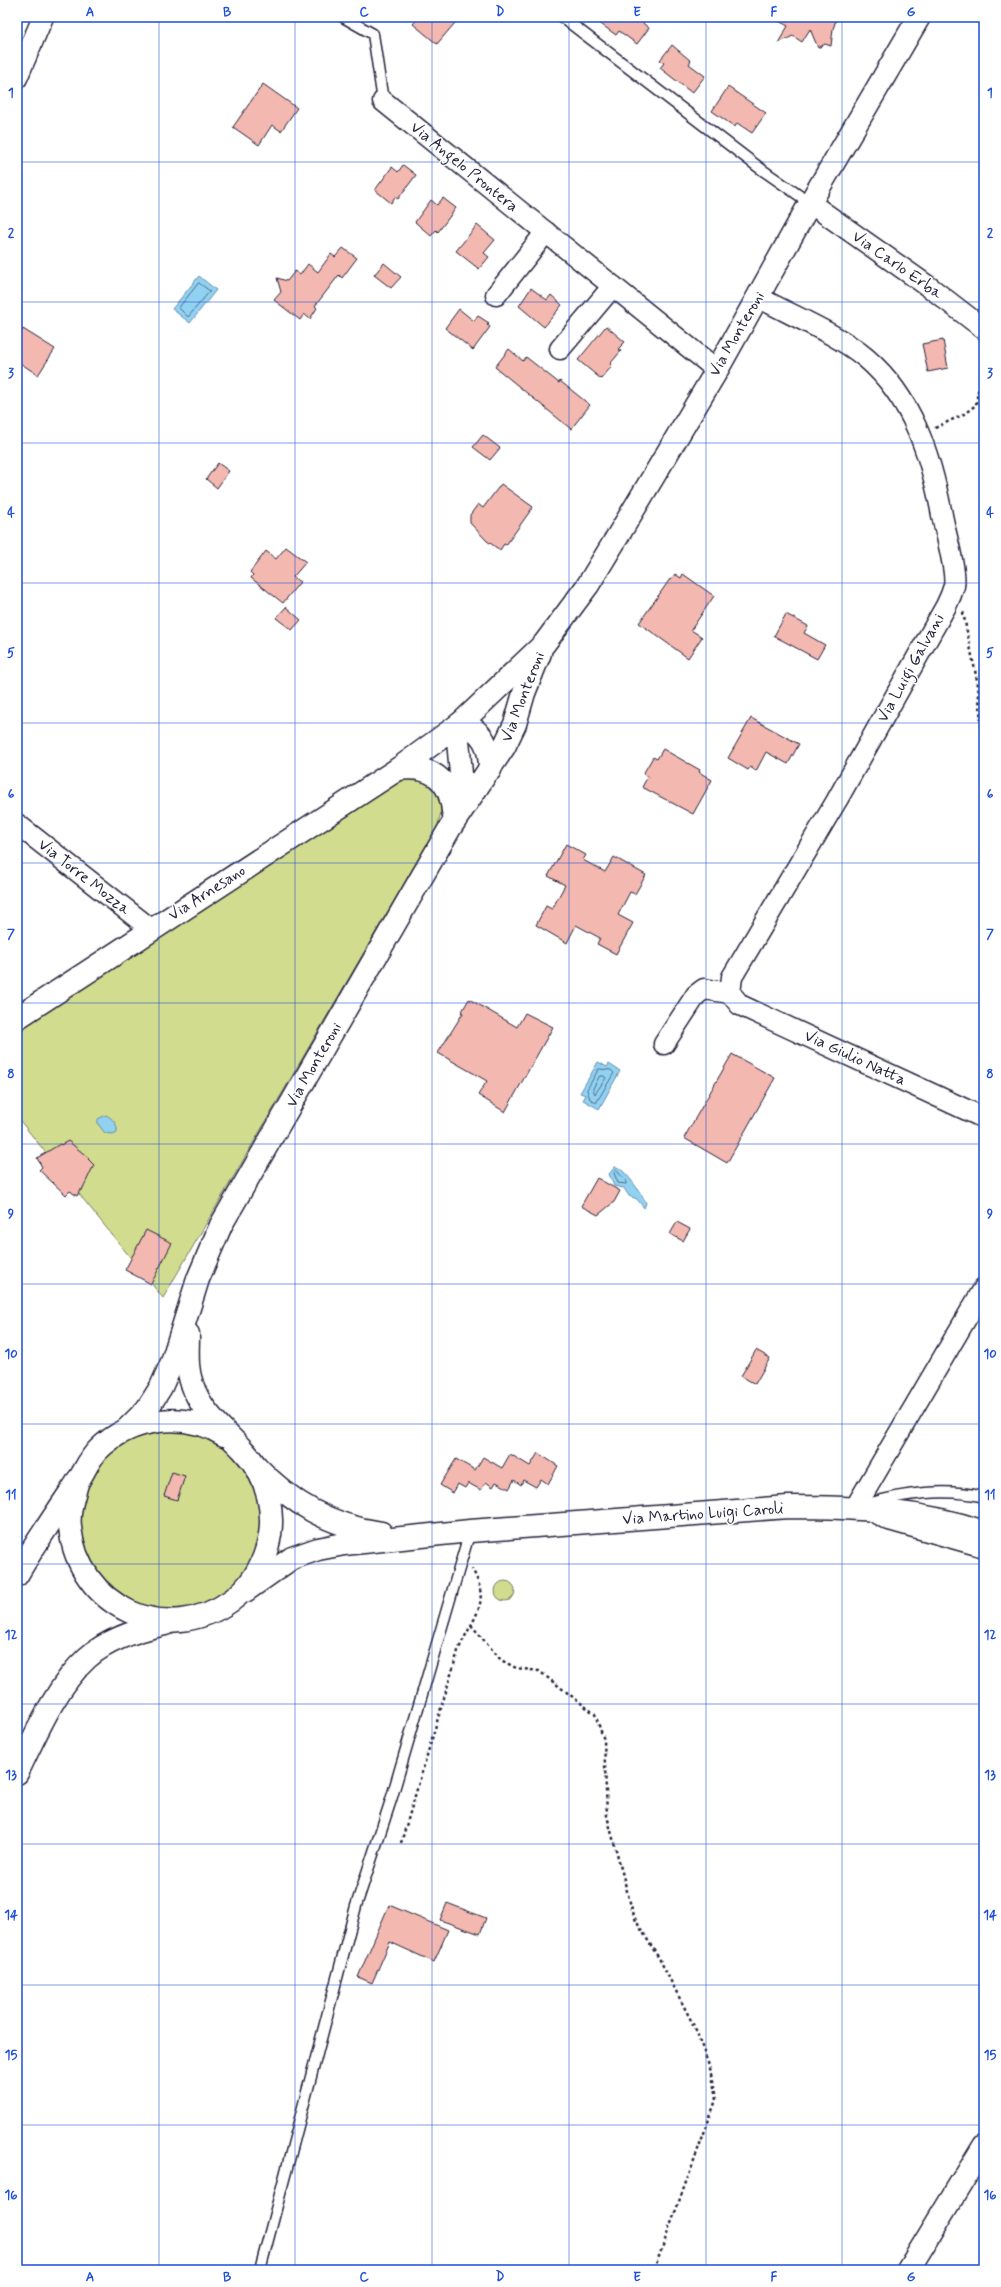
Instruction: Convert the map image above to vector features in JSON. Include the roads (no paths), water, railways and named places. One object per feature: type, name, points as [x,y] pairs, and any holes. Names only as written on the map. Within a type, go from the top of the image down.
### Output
[{"type":"main road","name":"Via Monteroni","points":[[398,769],[461,723],[544,644],[588,585],[717,370],[810,203],[919,17]]},
{"type":"main road","name":"Via Monteroni","points":[[17,1575],[54,1515],[98,1451],[126,1430],[147,1409],[161,1387],[172,1362],[189,1307],[221,1226],[452,821],[490,770],[515,724],[532,672],[544,644]]},
{"type":"main road","name":"Via Monteroni","points":[[461,723],[472,726],[483,738],[490,754],[490,770]]},
{"type":"main road","name":"Via Monteroni","points":[[452,821],[461,774],[458,740],[461,723]]},
{"type":"main road","points":[[398,769],[415,767],[430,772],[444,782],[450,794],[452,821]]},
{"type":"main road","name":"Via Arnesano","points":[[17,1018],[398,769]]},
{"type":"main road","name":"Via Monteroni","points":[[78,1480],[71,1502],[70,1526],[74,1549],[87,1577],[97,1589],[114,1604],[136,1615],[158,1620],[182,1620],[210,1613],[233,1600],[250,1582],[263,1561],[270,1538],[271,1513],[266,1489],[256,1466],[244,1450],[230,1438],[205,1409],[192,1385],[187,1368],[189,1307]]},
{"type":"main road","name":"Via Monteroni","points":[[126,1430],[149,1422],[173,1420],[212,1428],[230,1438]]},
{"type":"main road","name":"Via Martino Luigi Caroli","points":[[256,1466],[275,1486],[297,1503],[330,1520],[364,1531],[420,1536]]},
{"type":"main road","name":"Via Martino Luigi Caroli","points":[[233,1600],[292,1558],[318,1549],[470,1531],[788,1508],[864,1509],[953,1521],[984,1532]]},
{"type":"main road","points":[[864,1509],[889,1519],[984,1546]]},
{"type":"main road","points":[[17,1773],[67,1679],[87,1657],[114,1640],[144,1628],[182,1620]]},
{"type":"main road","points":[[908,2270],[984,2146]]},
{"type":"street","points":[[17,78],[43,17]]},
{"type":"street","name":"Via Angelo Prontera","points":[[383,101],[717,370]]},
{"type":"street","name":"Via Carlo Erba","points":[[810,203],[932,289],[984,329]]},
{"type":"street","points":[[496,295],[546,232]]},
{"type":"street","points":[[560,349],[613,286]]},
{"type":"street","name":"Via Luigi Galvani","points":[[730,993],[732,977],[845,786],[946,606],[954,585],[939,501],[921,436],[916,422],[901,398],[885,377],[865,358],[840,341],[758,297]]},
{"type":"street","name":"Via Torre Mozza","points":[[17,824],[151,929]]},
{"type":"street","points":[[664,1044],[696,995],[704,989],[730,993]]},
{"type":"street","name":"Via Giulio Natta","points":[[730,993],[740,1005],[984,1118]]},
{"type":"street","points":[[864,1509],[984,1288]]},
{"type":"lane","points":[[343,17],[373,34],[383,101]]},
{"type":"lane","points":[[562,17],[761,169],[810,203]]},
{"type":"lane","points":[[864,1509],[899,1496],[938,1493],[972,1494],[984,1497]]},
{"type":"lane","points":[[260,2270],[356,1906],[391,1800],[470,1531]]},
{"type":"water","points":[[199,276],[216,290],[190,323],[172,309]]},
{"type":"water","points":[[598,1062],[607,1067],[609,1064],[620,1071],[599,1109],[583,1100],[586,1095],[580,1093]]},
{"type":"water","points":[[106,1115],[117,1126],[117,1132],[113,1134],[105,1133],[98,1124],[98,1119]]},
{"type":"water","points":[[615,1167],[623,1171],[637,1187],[646,1203],[644,1208],[637,1199],[629,1196],[624,1188],[614,1186],[609,1174]]}]
